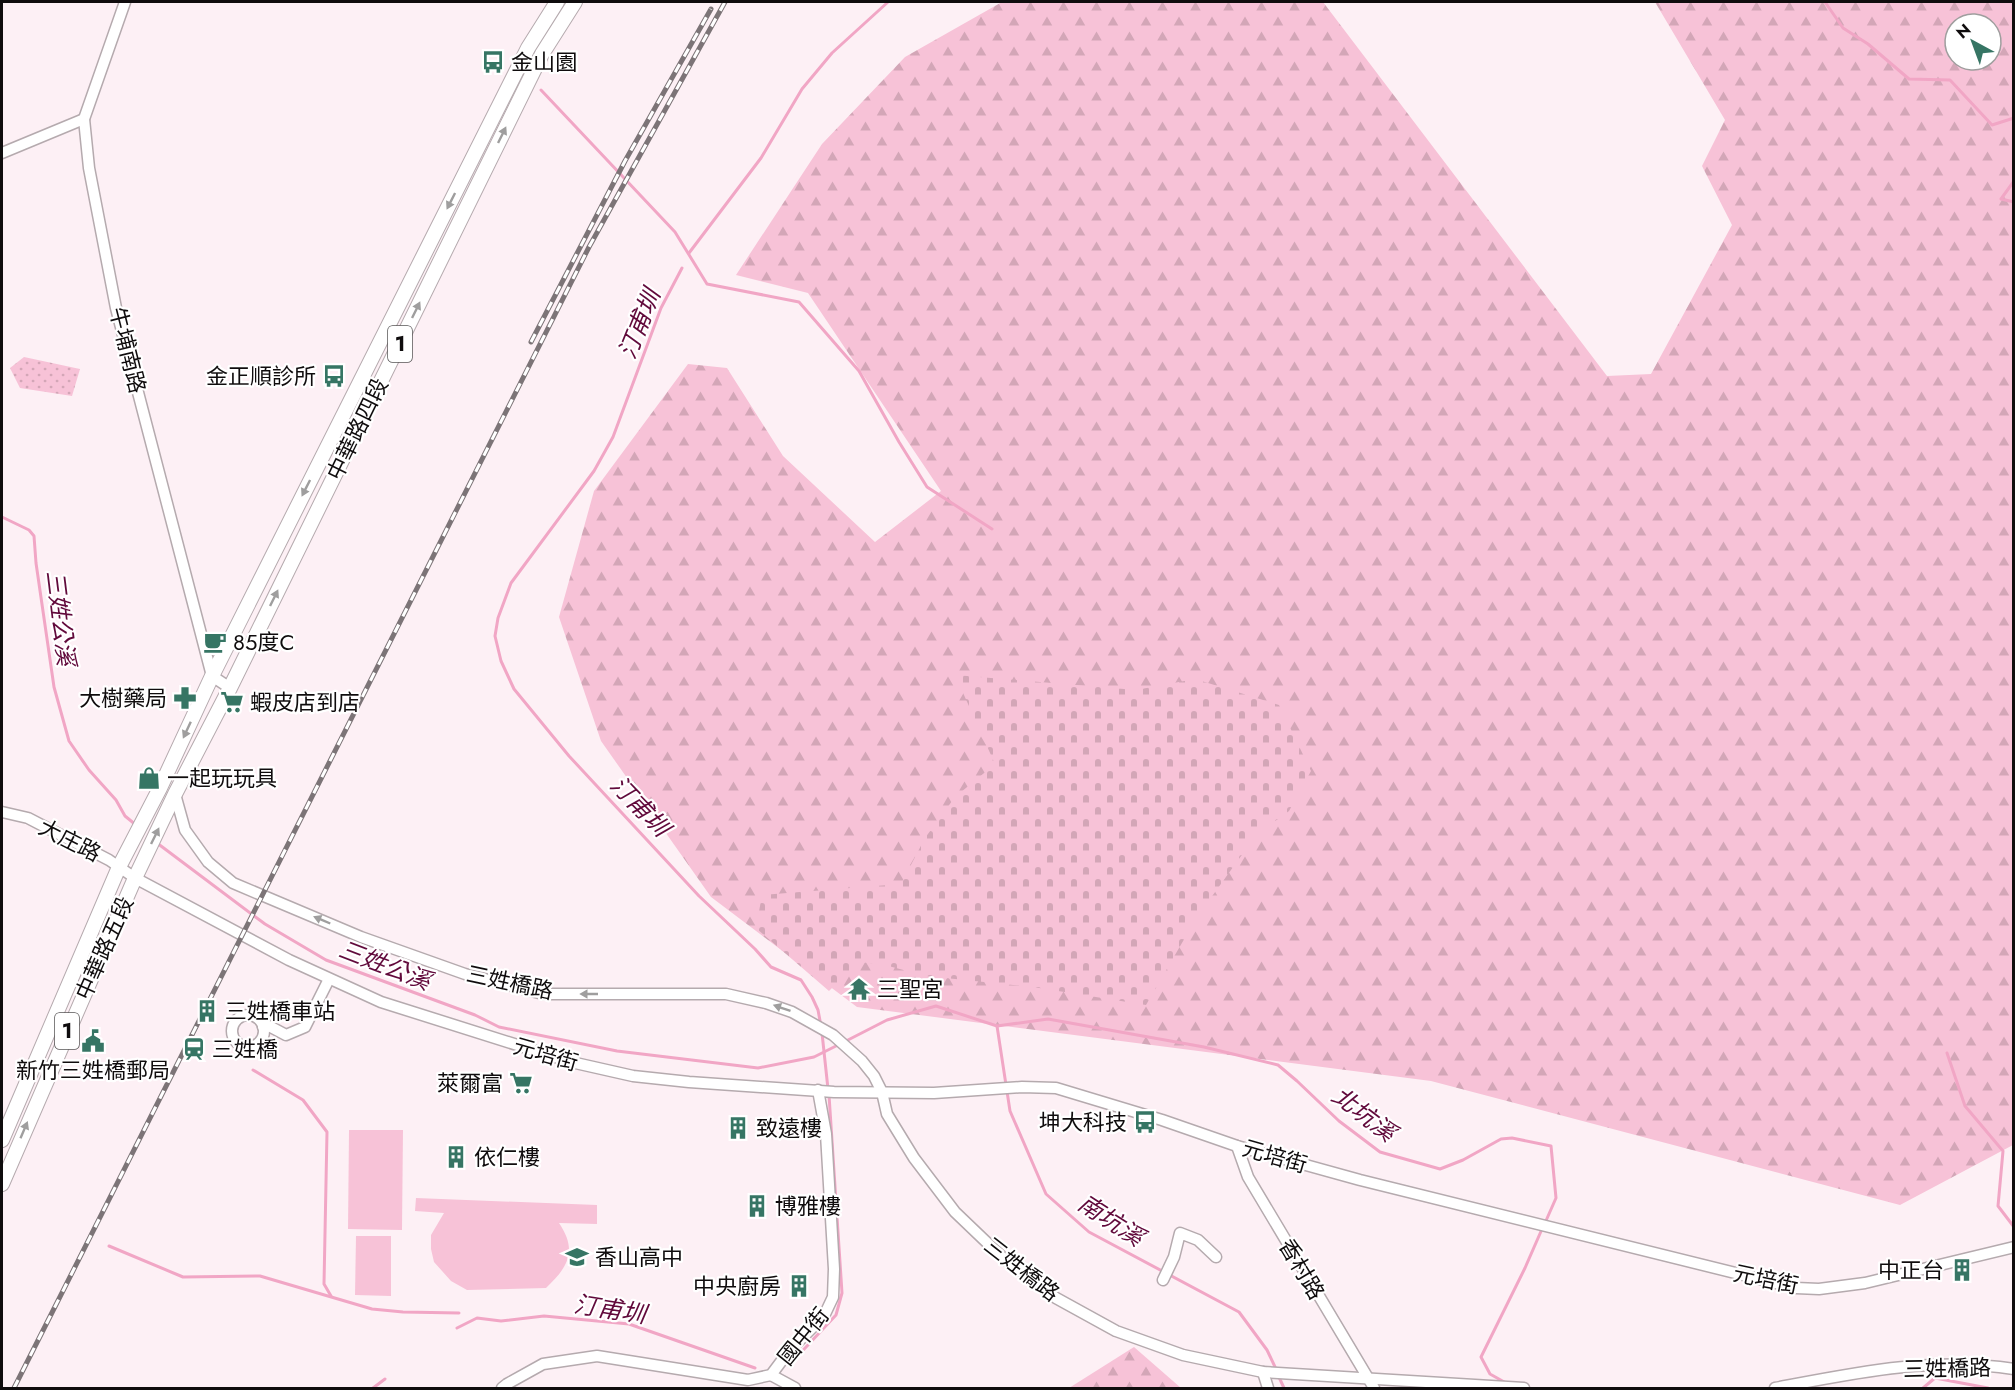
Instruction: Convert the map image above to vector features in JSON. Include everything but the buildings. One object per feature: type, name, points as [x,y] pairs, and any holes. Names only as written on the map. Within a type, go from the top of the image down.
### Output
[{"type":"main road","name":"中華路四段","points":[[119,867],[160,788],[212,676],[528,48],[557,2]]},
{"type":"main road","name":"中華路四段","points":[[175,794],[230,688],[542,54],[575,2]]},
{"type":"main road","name":"1","points":[[135,878],[175,794]]},
{"type":"main road","name":"中華路五段","points":[[2,1140],[119,867]]},
{"type":"main road","name":"中華路五段","points":[[2,1184],[135,878]]},
{"type":"street","name":"牛埔南路","points":[[124,2],[84,119],[89,168],[116,308],[212,676]]},
{"type":"street","points":[[2,153],[84,119]]},
{"type":"street","points":[[212,676],[230,688]]},
{"type":"street","name":"三姓橋路","points":[[175,794],[185,830],[208,862],[233,884],[362,937],[465,974],[543,994],[726,994],[792,1011],[833,1035],[862,1061],[874,1076],[882,1092],[887,1114],[892,1123],[914,1158],[955,1212],[1002,1257],[1056,1298],[1116,1331],[1183,1355],[1263,1372],[1286,1372],[1372,1384]]},
{"type":"street","name":"大庄路","points":[[2,812],[28,818],[109,860],[135,878]]},
{"type":"street","name":"元培街","points":[[135,878],[278,955],[381,1002],[571,1062],[633,1076],[689,1082],[882,1092],[934,1093],[1022,1087],[1056,1088],[1162,1120],[1237,1146],[1360,1180],[1796,1288],[1819,1289],[1865,1283],[2013,1247]]},
{"type":"street","points":[[263,1027],[269,1026],[286,1035],[305,1027],[329,979]]},
{"type":"street","name":"國中街","points":[[504,1386],[543,1364],[597,1356],[748,1380],[771,1375],[789,1351],[824,1316],[832,1297],[834,1269],[826,1134],[818,1090]]},
{"type":"street","name":"香村路","points":[[1237,1146],[1248,1177],[1372,1384]]},
{"type":"street","points":[[1163,1280],[1174,1257],[1180,1233],[1198,1240],[1216,1257]]},
{"type":"street","name":"三姓橋路","points":[[1775,1389],[1857,1373],[1936,1363],[2013,1369]]},
{"type":"street","points":[[1263,1372],[1268,1389]]},
{"type":"street","points":[[771,1375],[795,1389]]},
{"type":"street","points":[[1372,1384],[1478,1385],[1524,1389]]},
{"type":"street","points":[[504,1386],[520,1389]]},
{"type":"green space","points":[[1002,2],[1323,2],[1607,376],[1651,374],[1732,225],[1702,166],[1725,120],[1655,2],[2013,2],[2013,1145],[1900,1205],[1431,1081],[857,1007],[711,897],[601,741],[559,617],[594,491],[688,364],[727,368],[783,456],[875,542],[941,491],[808,293],[736,275],[822,144],[905,57]]},
{"type":"green space","points":[[24,357],[80,369],[72,396],[20,388],[10,368]]},
{"type":"green space","points":[[955,675],[1136,690],[1195,679],[1279,705],[1311,771],[1289,811],[1257,834],[1197,917],[1146,1005],[1033,987],[926,976],[881,964],[858,962],[829,991],[756,928],[762,895],[901,884],[925,838],[955,797],[995,764]]},
{"type":"green space","points":[[349,1130],[403,1130],[402,1230],[348,1229]]},
{"type":"green space","points":[[416,1198],[597,1205],[597,1224],[559,1223],[568,1242],[568,1258],[560,1273],[546,1288],[467,1290],[451,1281],[434,1262],[431,1235],[444,1213],[415,1211]]},
{"type":"green space","points":[[356,1236],[391,1236],[391,1296],[355,1295]]},
{"type":"green space","points":[[1134,1347],[1181,1388],[1069,1388]]},
{"type":"waterway","name":"汀甫圳","points":[[689,253],[761,158],[802,89],[832,53],[888,2]]},
{"type":"waterway","points":[[1825,2],[1843,28],[1868,44],[1909,79],[1950,80],[1992,125],[2014,118]]},
{"type":"waterway","points":[[541,90],[675,232],[707,284],[799,302],[859,371],[927,487],[992,529]]},
{"type":"waterway","points":[[2014,181],[2001,199],[2014,202]]},
{"type":"waterway","name":"汀甫圳","points":[[682,268],[661,308],[613,437],[594,471],[511,583],[498,618],[495,636],[501,661],[514,689],[569,756],[699,896],[771,967],[801,980],[818,1010],[821,1026]]},
{"type":"waterway","name":"三姓公溪","points":[[2,517],[29,530],[34,536],[54,687],[69,741],[89,770],[116,800],[125,816],[136,825]]},
{"type":"waterway","name":"三姓公溪","points":[[157,843],[265,924],[326,960],[475,1015],[499,1027],[617,1051],[758,1068],[814,1057],[840,1044]]},
{"type":"waterway","name":"北坑溪","points":[[846,1041],[887,1020],[936,1006],[997,1026],[1048,1019],[1204,1047],[1278,1065],[1339,1121],[1380,1152],[1440,1169],[1463,1160],[1501,1139],[1512,1138],[1551,1146],[1556,1198],[1545,1223]]},
{"type":"waterway","name":"南坑溪","points":[[997,1026],[1010,1111],[1046,1194],[1089,1232],[1239,1312],[1267,1350],[1276,1369]]},
{"type":"waterway","name":"汀甫圳","points":[[822,1033],[828,1089]]},
{"type":"waterway","points":[[1947,1053],[1965,1106],[2003,1151],[1998,1206],[2014,1227]]},
{"type":"waterway","points":[[253,1070],[303,1100],[327,1132],[324,1284],[331,1296]]},
{"type":"waterway","name":"汀甫圳","points":[[793,1361],[836,1315],[842,1293],[829,1095]]},
{"type":"waterway","name":"北坑溪","points":[[1506,1383],[1490,1374],[1481,1357],[1542,1229]]},
{"type":"waterway","points":[[109,1246],[183,1277],[260,1276],[372,1309],[459,1313]]},
{"type":"waterway","name":"汀甫圳","points":[[457,1328],[477,1318],[501,1321],[544,1316],[629,1324],[755,1368]]},
{"type":"waterway","name":"南坑溪","points":[[1278,1375],[1284,1388]]},
{"type":"waterway","name":"北坑溪","points":[[1923,1388],[1935,1378],[1988,1388]]},
{"type":"waterway","name":"汀甫圳","points":[[373,1388],[385,1379]]},
{"type":"railway","points":[[14,1388],[589,247],[725,2]]},
{"type":"railway","points":[[531,342],[625,161],[711,9]]},
{"type":"place","name":"金山園","points":[[493,62]]},
{"type":"place","name":"金正順診所","points":[[334,376]]},
{"type":"place","name":"85度C","points":[[215,642]]},
{"type":"place","name":"大樹藥局","points":[[185,698]]},
{"type":"place","name":"蝦皮店到店","points":[[232,702]]},
{"type":"place","name":"一起玩玩具","points":[[149,778]]},
{"type":"place","name":"三聖宮","points":[[859,989]]},
{"type":"place","name":"三姓橋車站","points":[[207,1011]]},
{"type":"place","name":"新竹三姓橋郵局","points":[[93,1041]]},
{"type":"place","name":"三姓橋","points":[[194,1049]]},
{"type":"place","name":"萊爾富","points":[[521,1083]]},
{"type":"place","name":"坤大科技","points":[[1145,1122]]},
{"type":"place","name":"致遠樓","points":[[738,1128]]},
{"type":"place","name":"依仁樓","points":[[456,1157]]},
{"type":"place","name":"博雅樓","points":[[757,1206]]},
{"type":"place","name":"香山高中","points":[[577,1257]]},
{"type":"place","name":"中正台","points":[[1962,1270]]},
{"type":"place","name":"中央廚房","points":[[799,1286]]}]
